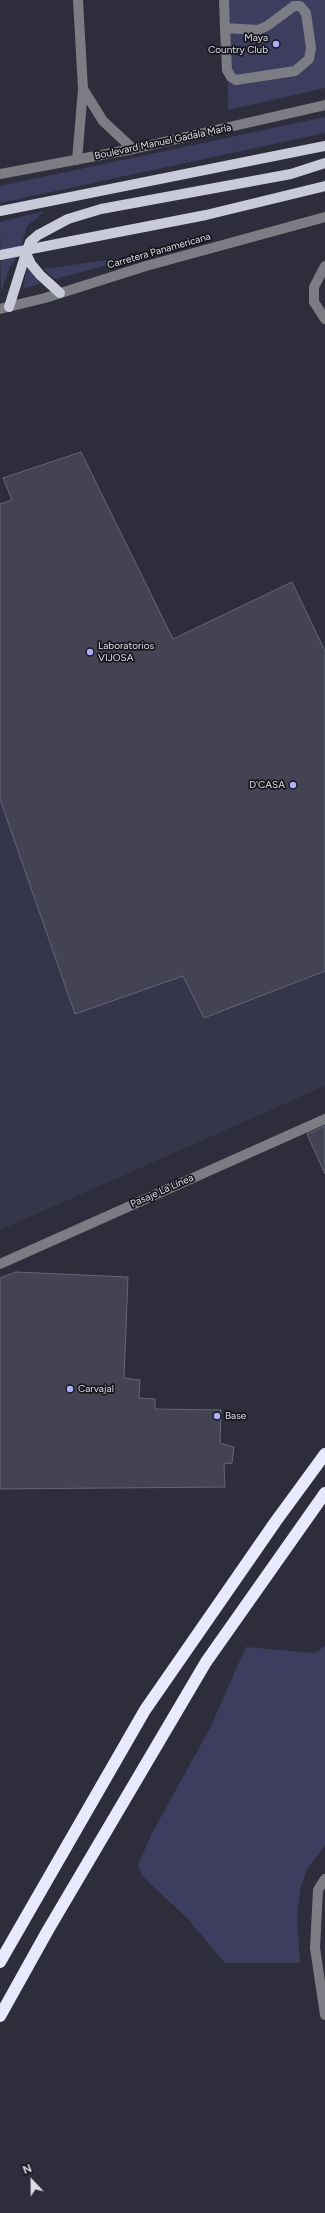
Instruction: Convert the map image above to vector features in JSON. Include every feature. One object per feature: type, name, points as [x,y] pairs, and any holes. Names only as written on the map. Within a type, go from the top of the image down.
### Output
[{"type":"highway","points":[[0,1962],[145,1710],[325,1454]]},
{"type":"highway","points":[[0,2016],[48,1930],[206,1662],[325,1493]]},
{"type":"main road","points":[[0,211],[325,146]]},
{"type":"main road","points":[[5,308],[30,242],[38,235],[68,219],[101,209],[291,174],[325,163]]},
{"type":"main road","points":[[0,255],[206,215],[325,186]]},
{"type":"main road","points":[[26,253],[31,264],[40,275],[60,293]]},
{"type":"street","points":[[77,160],[83,89],[78,0]]},
{"type":"street","points":[[224,0],[225,28],[227,70],[236,80],[295,71],[308,59],[310,48],[306,12],[300,6],[294,6],[267,26],[258,30],[225,28]]},
{"type":"street","points":[[83,89],[103,120],[133,149]]},
{"type":"street","name":"Boulevard Manuel Gadala María","points":[[0,174],[133,149],[325,105]]},
{"type":"street","name":"Carretera Panamericana","points":[[5,308],[60,293],[146,266],[325,217]]},
{"type":"street","points":[[325,266],[314,287],[314,302],[325,319]]},
{"type":"street","name":"Pasaje La Línea","points":[[0,1264],[325,1119]]},
{"type":"street","points":[[325,1879],[318,1890],[315,1948],[325,2015]]},
{"type":"shaded area","name":"Maya Country Club","points":[[227,0],[325,0],[325,88],[228,110]]},
{"type":"shaded area","points":[[325,117],[325,133],[0,203],[0,186]]},
{"type":"shaded area","points":[[45,211],[27,226],[19,253],[10,267],[1,291],[0,222]]},
{"type":"shaded area","points":[[149,254],[55,279],[43,269]]},
{"type":"shaded area","points":[[27,267],[40,284],[23,289]]},
{"type":"shaded area","points":[[0,799],[75,1014],[183,976],[204,1018],[325,971],[325,1086],[0,1230]]},
{"type":"shaded area","points":[[325,1646],[325,1845],[308,1868],[301,1886],[297,1917],[300,1963],[225,1963],[188,1919],[142,1876],[138,1865],[152,1833],[210,1728],[246,1647],[314,1653]]},
{"type":"building","name":"Laboratorios VIJOSA","points":[[81,452],[173,639],[292,582],[325,651],[325,971],[204,1018],[183,976],[75,1014],[0,799],[0,504],[12,500],[3,478]]},
{"type":"building","points":[[325,1126],[325,1174],[307,1134]]},
{"type":"building","name":"Carvajal","points":[[16,1272],[128,1277],[124,1378],[140,1380],[139,1398],[155,1399],[155,1409],[221,1410],[220,1443],[234,1447],[232,1463],[224,1464],[225,1487],[0,1489],[0,1278]]},
{"type":"place","name":"Maya Country Club","points":[[276,44]]},
{"type":"place","name":"Laboratorios VIJOSA","points":[[90,652]]},
{"type":"place","name":"D'CASA","points":[[293,785]]},
{"type":"place","name":"Carvajal","points":[[70,1389]]},
{"type":"place","name":"Base","points":[[217,1416]]}]
